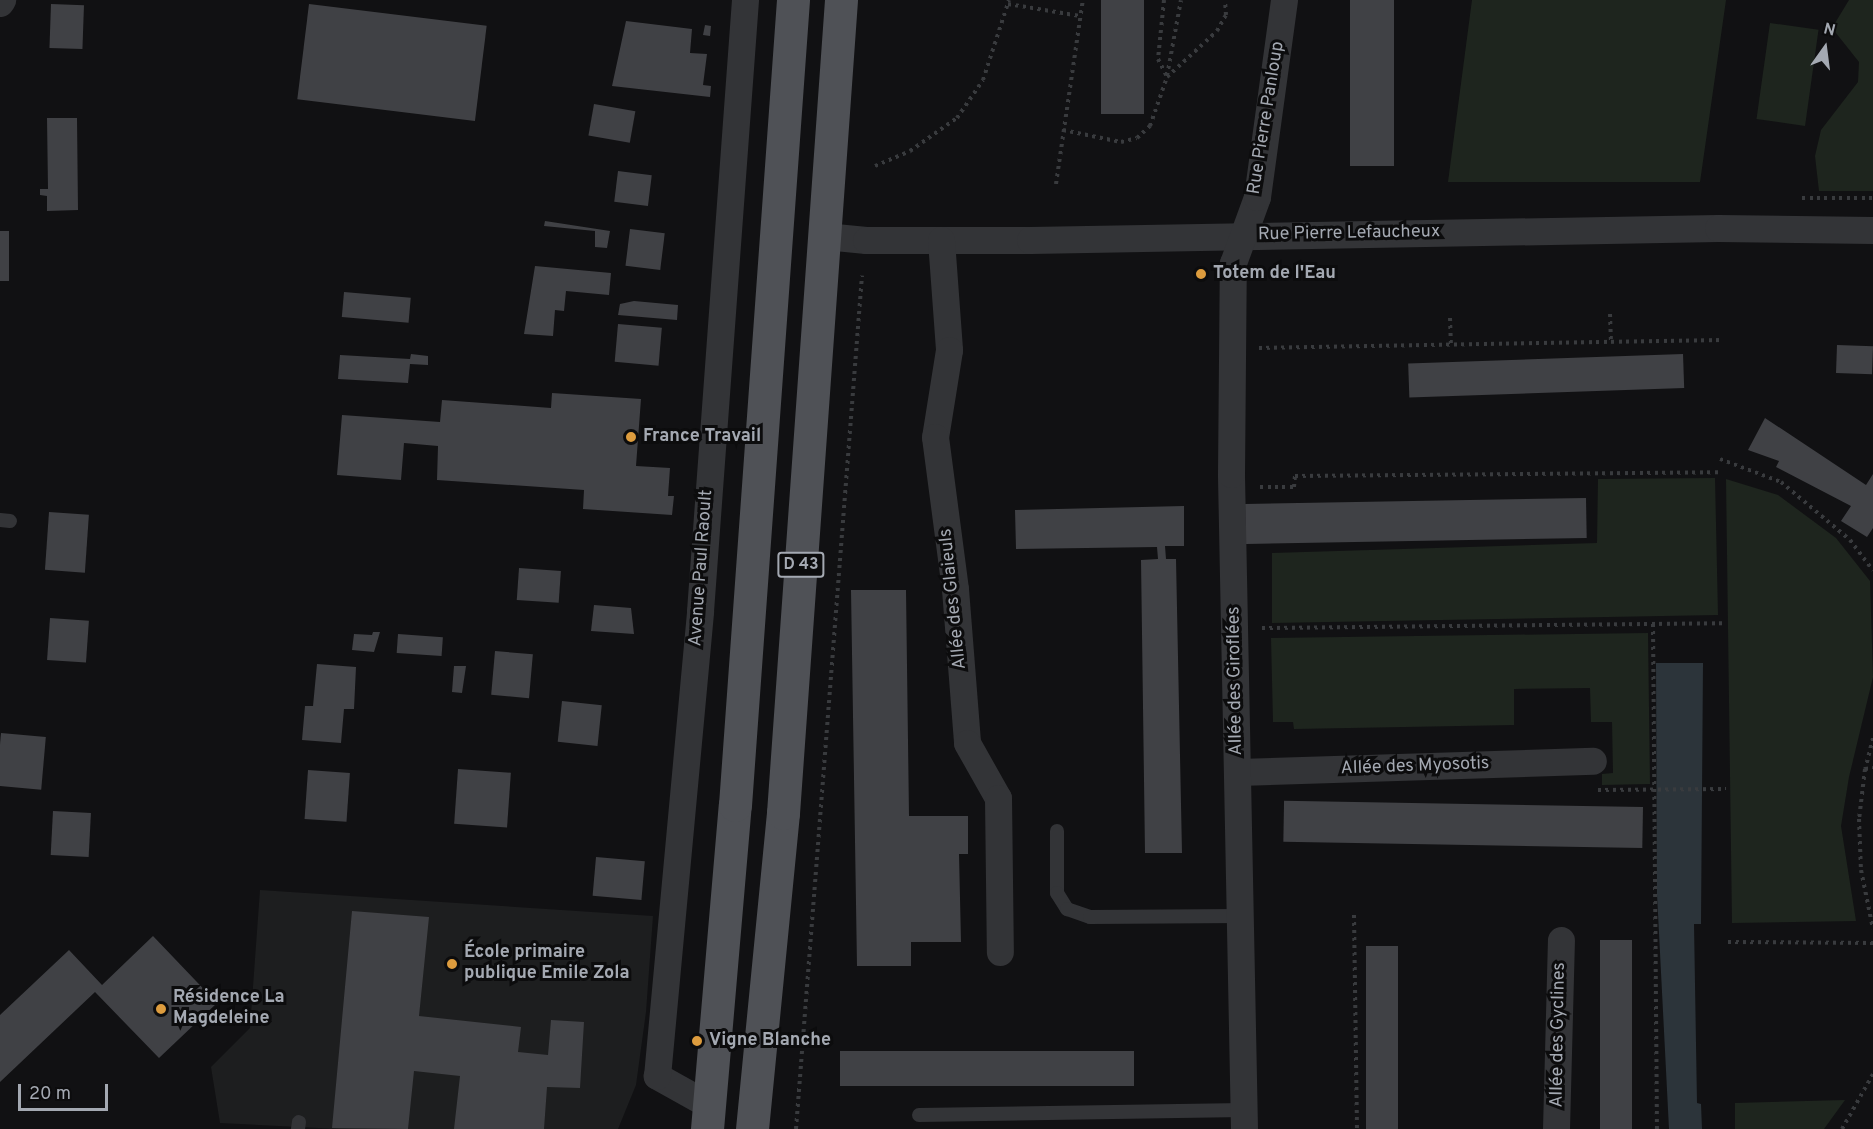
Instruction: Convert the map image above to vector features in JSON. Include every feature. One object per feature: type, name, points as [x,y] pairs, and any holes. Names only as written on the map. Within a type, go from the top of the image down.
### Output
[{"type":"main road","name":"D 43","points":[[708,1117],[776,262],[793,0]]},
{"type":"main road","name":"D 43","points":[[752,1129],[783,813],[841,0]]},
{"type":"main road","points":[[776,262],[825,236],[781,188]]},
{"type":"street","name":"Avenue Paul Raoult","points":[[708,1117],[657,1076],[698,635],[745,0]]},
{"type":"street","name":"Rue Pierre Panloup","points":[[1242,235],[1257,197],[1284,0]]},
{"type":"street","name":"Rue Pierre Lefaucheux","points":[[825,236],[941,240],[1718,228],[1873,230]]},
{"type":"street","name":"Allée des Giroflées","points":[[1242,235],[1233,263],[1231,487],[1244,1120]]},
{"type":"street","name":"Allée des Glaieuls","points":[[941,240],[949,350],[935,437],[954,589],[966,743],[998,798],[999,952]]},
{"type":"street","name":"Allée des Myosotis","points":[[1238,772],[1593,761]]},
{"type":"street","name":"Allée des Gyclines","points":[[1556,1129],[1561,940]]},
{"type":"lane","points":[[1058,831],[1057,892],[1067,909],[1090,917],[1240,916]]},
{"type":"lane","points":[[919,1115],[1244,1120]]},
{"type":"path","points":[[1056,184],[1083,0]]},
{"type":"path","points":[[1164,0],[1158,59],[1167,77]]},
{"type":"path","points":[[1063,130],[1121,142],[1137,138],[1150,126],[1167,77],[1181,0]]},
{"type":"path","points":[[1167,77],[1217,30],[1226,15],[1225,0]]},
{"type":"path","points":[[875,166],[910,151],[957,118],[983,80],[1009,2],[1080,16]]},
{"type":"path","points":[[796,1129],[862,276]]},
{"type":"path","points":[[1610,314],[1611,342]]},
{"type":"path","points":[[1450,318],[1451,345]]},
{"type":"path","points":[[1233,348],[1723,340]]},
{"type":"path","points":[[1720,459],[1780,482],[1850,540],[1873,570]]},
{"type":"path","points":[[1231,487],[1294,487],[1295,476],[1720,472]]},
{"type":"path","points":[[1234,628],[1723,623]]},
{"type":"path","points":[[1653,624],[1657,1129]]},
{"type":"path","points":[[1873,738],[1864,769],[1859,819],[1861,860],[1873,929]]},
{"type":"path","points":[[1864,769],[1873,768]]},
{"type":"path","points":[[1654,790],[1726,789]]},
{"type":"path","points":[[1354,915],[1357,1129]]},
{"type":"path","points":[[1728,942],[1873,943]]},
{"type":"path","points":[[1842,1129],[1873,1074]]},
{"type":"shaded area","points":[[1472,0],[1726,0],[1700,182],[1448,182]]},
{"type":"shaded area","points":[[1849,0],[1873,0],[1873,191],[1819,191],[1815,156],[1821,130],[1858,82],[1859,62],[1832,28]]},
{"type":"shaded area","points":[[1770,23],[1819,30],[1805,126],[1757,119]]},
{"type":"shaded area","points":[[1715,478],[1718,615],[1272,623],[1272,553],[1597,543],[1598,479]]},
{"type":"shaded area","points":[[1726,479],[1778,495],[1836,538],[1870,581],[1873,677],[1849,777],[1841,826],[1856,921],[1732,923]]},
{"type":"shaded area","points":[[1648,633],[1650,784],[1602,785],[1602,774],[1613,773],[1612,722],[1591,722],[1590,688],[1514,689],[1514,725],[1294,729],[1293,722],[1273,722],[1271,638]]},
{"type":"shaded area","points":[[1656,663],[1703,663],[1701,924],[1694,924],[1697,1103],[1701,1104],[1702,1129],[1669,1129],[1657,894]]},
{"type":"shaded area","name":"École primaire publique Emile Zola","points":[[260,890],[653,916],[646,1012],[636,1085],[618,1129],[339,1129],[220,1123],[211,1067],[250,1028]]},
{"type":"shaded area","points":[[1845,1100],[1824,1129],[1735,1129],[1735,1103]]},
{"type":"building","points":[[1101,0],[1144,0],[1144,114],[1101,114]]},
{"type":"building","points":[[1350,0],[1394,0],[1394,166],[1350,166]]},
{"type":"building","points":[[51,4],[84,5],[82,49],[49,48]]},
{"type":"building","points":[[309,4],[487,26],[475,121],[297,99]]},
{"type":"building","points":[[626,21],[692,29],[690,53],[707,54],[703,85],[711,86],[710,97],[612,86]]},
{"type":"building","points":[[705,25],[711,26],[710,36],[703,35]]},
{"type":"building","points":[[594,104],[635,111],[630,143],[588,136]]},
{"type":"building","points":[[47,118],[77,118],[78,210],[47,211],[47,196],[40,195],[40,189],[48,189]]},
{"type":"building","points":[[618,171],[652,175],[648,206],[614,202]]},
{"type":"building","points":[[545,221],[610,231],[607,248],[595,247],[595,231],[544,226]]},
{"type":"building","points":[[630,229],[665,233],[660,270],[625,266]]},
{"type":"building","points":[[0,231],[9,231],[9,281],[0,281]]},
{"type":"building","points":[[535,266],[611,273],[609,295],[566,291],[564,311],[555,310],[553,336],[524,334]]},
{"type":"building","points":[[344,292],[411,298],[409,323],[342,317]]},
{"type":"building","points":[[634,301],[678,305],[677,320],[618,315],[620,304]]},
{"type":"building","points":[[618,324],[662,328],[659,366],[615,362]]},
{"type":"building","points":[[1837,345],[1873,346],[1872,374],[1836,373]]},
{"type":"building","points":[[411,354],[428,356],[428,365],[410,364],[408,383],[338,379],[340,355],[410,359]]},
{"type":"building","points":[[1683,354],[1684,388],[1409,398],[1408,364]]},
{"type":"building","points":[[552,393],[641,399],[636,466],[670,468],[668,496],[674,496],[672,515],[583,509],[584,490],[437,480],[438,446],[404,443],[401,480],[337,475],[342,415],[440,422],[442,400],[551,408]]},
{"type":"building","points":[[1765,418],[1866,485],[1873,474],[1873,528],[1867,537],[1841,521],[1851,506],[1776,467],[1779,461],[1748,450]]},
{"type":"building","points":[[1586,498],[1587,538],[1246,544],[1245,504]]},
{"type":"building","points":[[1184,506],[1184,546],[1165,546],[1166,559],[1176,559],[1182,853],[1145,853],[1141,560],[1158,559],[1157,547],[1016,549],[1015,510]]},
{"type":"building","points":[[49,512],[89,515],[85,573],[45,570]]},
{"type":"building","points":[[519,568],[561,571],[559,603],[517,600]]},
{"type":"building","points":[[851,590],[906,590],[909,816],[968,816],[968,854],[959,854],[961,942],[911,942],[911,966],[857,966]]},
{"type":"building","points":[[594,605],[631,608],[634,634],[591,631]]},
{"type":"building","points":[[50,618],[89,621],[86,663],[47,660]]},
{"type":"building","points":[[373,632],[380,632],[374,652],[352,650],[354,634],[372,635]]},
{"type":"building","points":[[398,634],[443,637],[442,656],[397,653]]},
{"type":"building","points":[[495,651],[533,654],[529,698],[491,695]]},
{"type":"building","points":[[317,664],[356,667],[354,709],[344,709],[341,743],[302,740],[305,706],[313,706]]},
{"type":"building","points":[[454,666],[466,666],[462,693],[452,692]]},
{"type":"building","points":[[562,701],[602,705],[597,746],[558,742]]},
{"type":"building","points":[[1,733],[46,737],[41,790],[0,786]]},
{"type":"building","points":[[458,769],[511,773],[507,828],[454,824]]},
{"type":"building","points":[[308,770],[350,773],[346,822],[305,819]]},
{"type":"building","points":[[1284,801],[1643,807],[1642,848],[1283,842]]},
{"type":"building","points":[[53,811],[91,813],[89,857],[51,855]]},
{"type":"building","points":[[596,857],[645,861],[641,900],[593,896]]},
{"type":"building","points":[[352,911],[429,917],[419,1016],[521,1027],[518,1052],[548,1055],[551,1020],[584,1022],[580,1088],[547,1087],[544,1129],[454,1129],[460,1076],[414,1071],[408,1129],[332,1128]]},
{"type":"building","name":"Résidence La Magdeleine","points":[[153,936],[217,1003],[159,1058],[95,992],[0,1082],[0,1015],[69,950],[102,985]]},
{"type":"building","points":[[1600,940],[1632,940],[1632,1129],[1600,1129]]},
{"type":"building","points":[[1366,946],[1398,946],[1398,1129],[1366,1129]]},
{"type":"building","points":[[840,1051],[1134,1051],[1134,1086],[840,1086]]},
{"type":"place","name":"Totem de l'Eau","points":[[1201,274]]},
{"type":"place","name":"France Travail","points":[[631,437]]},
{"type":"place","name":"École primaire publique Emile Zola","points":[[452,964]]},
{"type":"place","name":"Résidence La Magdeleine","points":[[161,1009]]},
{"type":"place","name":"Vigne Blanche","points":[[697,1041]]}]
